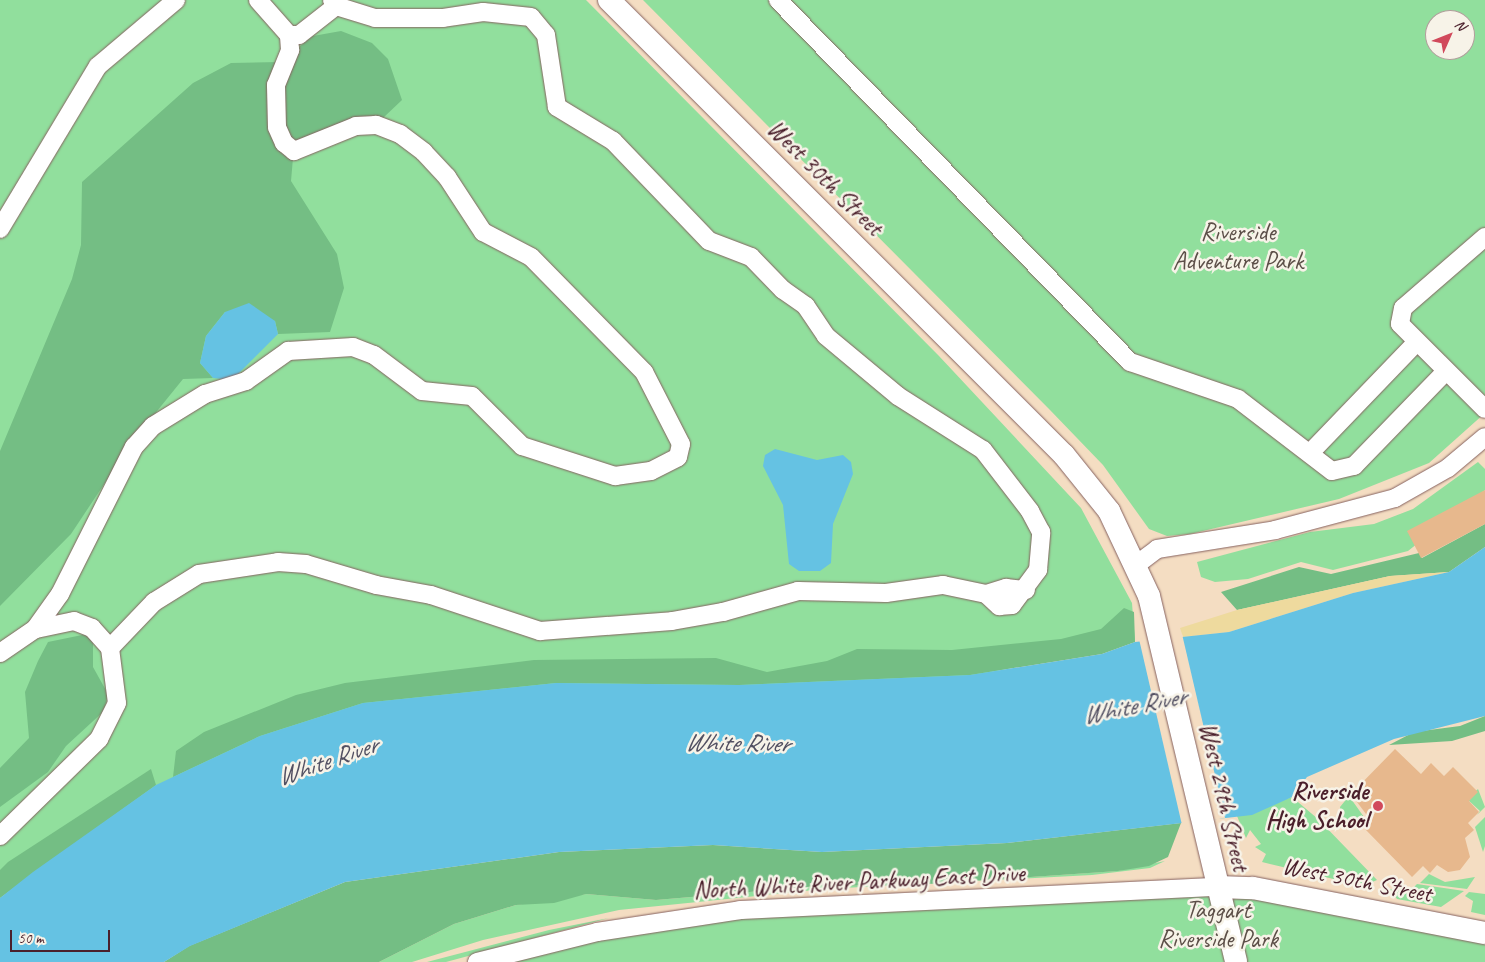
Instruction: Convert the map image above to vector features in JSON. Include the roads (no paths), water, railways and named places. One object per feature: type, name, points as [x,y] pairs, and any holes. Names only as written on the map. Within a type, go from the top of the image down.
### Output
[{"type":"main road","name":"West 30th Street","points":[[609,0],[1003,396]]},
{"type":"main road","name":"West 29th Street","points":[[1003,396],[1086,480],[1109,511],[1136,565],[1155,619],[1204,838],[1236,962]]},
{"type":"main road","name":"West 30th Street","points":[[1218,887],[1253,888],[1485,933]]},
{"type":"street","points":[[0,229],[98,66],[176,0]]},
{"type":"street","points":[[258,0],[292,40]]},
{"type":"street","points":[[778,0],[1117,351],[1130,362],[1216,395],[1238,399],[1332,471],[1354,466],[1446,371]]},
{"type":"street","points":[[35,629],[77,562],[134,447],[153,426],[206,394],[246,381],[288,351],[353,347],[374,355],[422,391],[472,396],[522,446],[614,476],[651,471],[678,457],[681,444],[644,372],[531,257],[483,232],[447,177],[424,152],[400,134],[376,125],[356,126],[294,151],[284,143],[277,127],[276,85],[292,40],[334,3],[375,18],[443,18],[483,12],[531,17],[546,35],[557,107],[613,141],[709,241],[751,256],[783,290],[806,306],[826,336],[898,396],[928,412],[983,450],[1030,510],[1041,532],[1042,553],[1026,590],[1012,605],[999,606],[986,594],[943,586],[886,593],[798,591],[682,620],[540,631],[448,600],[376,585],[335,570],[278,562],[199,574],[154,602],[110,648]]},
{"type":"street","points":[[1485,237],[1403,308],[1400,324],[1485,410]]},
{"type":"street","points":[[1310,453],[1417,342]]},
{"type":"street","points":[[1136,565],[1157,549],[1275,530],[1396,498],[1448,468],[1485,437]]},
{"type":"street","points":[[0,653],[35,629],[74,621],[92,628],[110,648],[117,684],[110,722],[99,739],[0,836]]},
{"type":"street","name":"North White River Parkway East Drive","points":[[477,962],[597,932],[740,910],[1218,887]]},
{"type":"water","points":[[249,303],[275,321],[278,334],[232,380],[213,378],[200,363],[206,336],[225,312]]},
{"type":"water","points":[[775,449],[817,460],[843,455],[851,462],[853,474],[833,524],[831,563],[820,571],[799,571],[789,564],[783,505],[763,466],[765,455]]},
{"type":"water","name":"White River","points":[[1485,547],[1485,716],[1394,739],[1307,777],[1292,797],[1252,815],[1007,843],[822,852],[713,845],[559,852],[345,882],[190,946],[164,962],[0,962],[0,898],[33,872],[156,785],[260,736],[363,703],[556,683],[739,685],[970,675],[1102,654],[1135,642],[1229,632],[1353,593],[1449,572]]},
{"type":"place","name":"Riverside High School","points":[[1378,806]]},
{"type":"park label","name":"Riverside Adventure Park","points":[[1238,248]]},
{"type":"park label","name":"Taggart Riverside Park","points":[[1218,926]]}]
